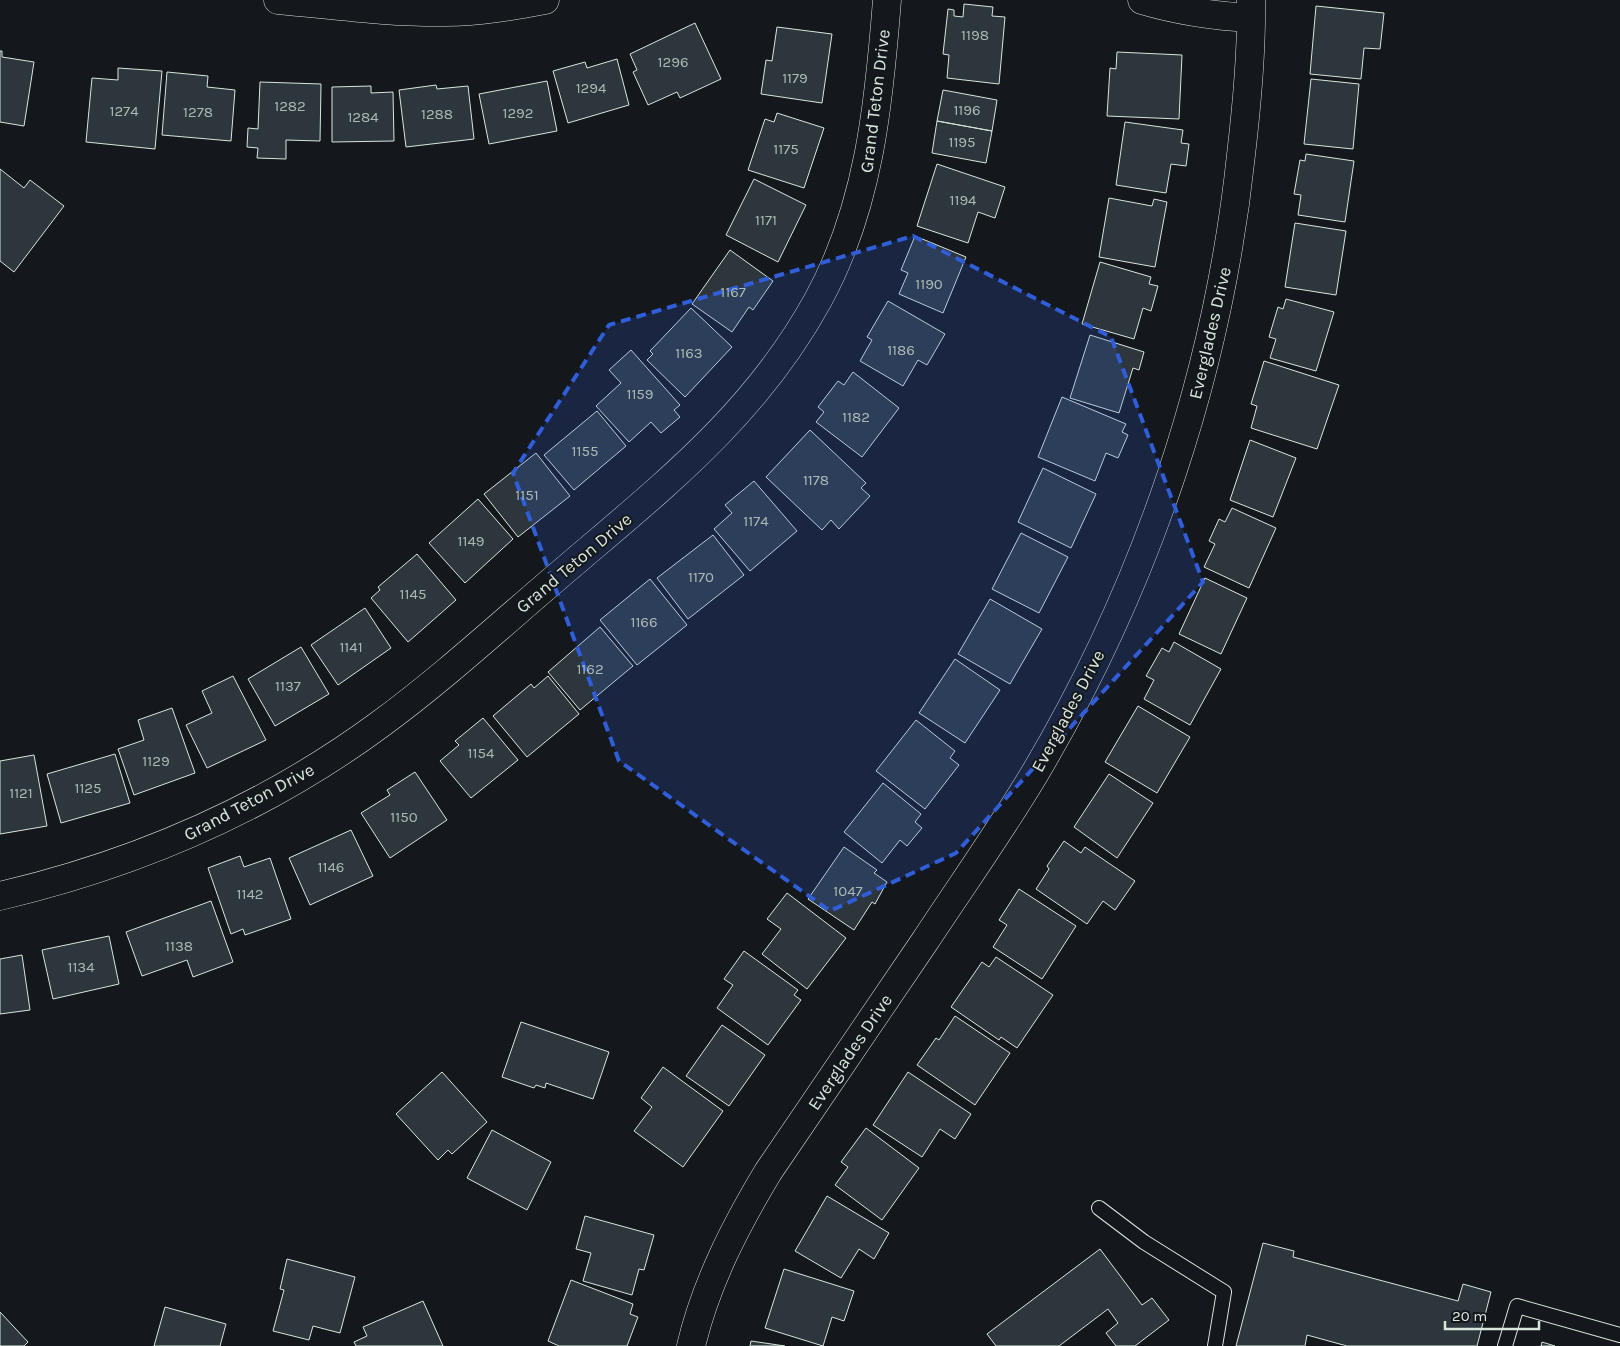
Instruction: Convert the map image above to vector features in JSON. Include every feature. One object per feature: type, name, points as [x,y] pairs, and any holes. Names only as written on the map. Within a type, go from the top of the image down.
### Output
[{"type":"street","points":[[278,0],[394,11],[447,12],[506,7],[545,0]]},
{"type":"street","name":"Grand Teton Drive","points":[[0,896],[44,886],[106,867],[166,844],[222,819],[331,758],[380,724],[425,688],[667,483],[715,439],[754,396],[790,349],[820,298],[845,243],[863,186],[875,129],[887,0]]},
{"type":"street","points":[[1142,0],[1212,16],[1251,9]]},
{"type":"street","name":"Everglades Drive","points":[[691,1346],[716,1271],[739,1220],[768,1172],[992,842],[1036,771],[1104,642],[1134,574],[1163,503],[1188,427],[1209,348],[1225,275],[1247,104],[1251,9]]},
{"type":"lane","points":[[1099,1208],[1144,1242],[1224,1292],[1215,1346]]},
{"type":"lane","points":[[1504,1346],[1517,1306],[1620,1335]]},
{"type":"highlighted area","points":[[913,236],[1111,337],[1203,582],[956,853],[830,911],[619,761],[513,473],[609,325]]},
{"type":"building","points":[[964,4],[993,7],[992,16],[1005,17],[999,84],[947,78],[949,55],[943,54],[948,9],[954,10],[954,16],[963,17]]},
{"type":"building","points":[[1316,6],[1384,13],[1380,49],[1364,48],[1361,79],[1310,74]]},
{"type":"building","points":[[695,23],[721,79],[680,98],[677,92],[648,105],[633,72],[637,70],[630,54]]},
{"type":"building","points":[[777,27],[832,34],[822,103],[761,94],[766,60],[772,61]]},
{"type":"building","points":[[0,51],[2,51],[2,57],[34,62],[24,126],[0,122]]},
{"type":"building","points":[[1117,52],[1182,55],[1179,119],[1107,116],[1110,68],[1116,69]]},
{"type":"building","points":[[617,59],[629,105],[568,123],[553,71],[585,62],[587,68]]},
{"type":"building","points":[[118,68],[162,71],[155,149],[86,142],[92,78],[118,80]]},
{"type":"building","points":[[167,72],[208,76],[207,87],[235,90],[231,141],[162,135]]},
{"type":"building","points":[[1311,79],[1359,84],[1353,149],[1304,144]]},
{"type":"building","points":[[547,81],[557,131],[489,144],[479,94]]},
{"type":"building","points":[[260,82],[321,84],[320,141],[286,140],[286,159],[257,158],[258,148],[247,147],[248,128],[258,129]]},
{"type":"building","points":[[436,85],[437,89],[468,86],[474,139],[406,147],[399,90]]},
{"type":"building","points":[[371,86],[371,93],[393,92],[394,141],[332,142],[332,87]]},
{"type":"building","points":[[943,90],[997,100],[992,131],[937,121]]},
{"type":"building","points":[[777,113],[824,128],[804,188],[748,170],[765,119],[774,122]]},
{"type":"building","points":[[937,121],[992,131],[986,163],[932,153]]},
{"type":"building","points":[[1125,122],[1183,130],[1181,143],[1189,144],[1186,166],[1171,164],[1166,193],[1116,185]]},
{"type":"building","points":[[1306,154],[1354,161],[1345,222],[1298,215],[1301,195],[1294,194],[1300,160],[1305,161]]},
{"type":"building","points":[[937,164],[1005,187],[995,218],[978,212],[968,243],[917,226]]},
{"type":"building","points":[[0,169],[24,188],[30,180],[64,206],[14,272],[0,261]]},
{"type":"building","points":[[754,179],[806,205],[778,262],[726,235]]},
{"type":"building","points":[[1109,198],[1152,206],[1154,199],[1167,202],[1155,267],[1099,257]]},
{"type":"building","points":[[1295,223],[1346,231],[1336,295],[1285,287]]},
{"type":"building","points":[[915,236],[966,257],[943,313],[899,294],[908,273],[901,270]]},
{"type":"building","points":[[730,250],[773,281],[753,310],[749,307],[732,332],[692,304]]},
{"type":"building","points":[[1100,262],[1151,277],[1149,284],[1158,286],[1151,311],[1143,308],[1134,339],[1082,324]]},
{"type":"building","points":[[1286,299],[1334,312],[1316,371],[1270,358],[1276,339],[1269,337],[1278,307],[1283,309]]},
{"type":"building","points":[[888,301],[945,334],[927,365],[918,360],[903,386],[860,361],[872,340],[867,337]]},
{"type":"building","points":[[691,308],[732,347],[685,397],[647,360],[653,354],[650,351]]},
{"type":"building","points":[[1090,335],[1144,352],[1139,370],[1133,368],[1119,413],[1070,398]]},
{"type":"building","points":[[631,350],[680,405],[674,410],[680,417],[661,433],[651,422],[629,442],[596,406],[621,383],[609,370]]},
{"type":"building","points":[[1264,361],[1339,385],[1317,449],[1251,428],[1257,406],[1251,404]]},
{"type":"building","points":[[853,372],[899,408],[862,457],[816,422],[824,412],[818,407],[838,381],[844,385]]},
{"type":"building","points":[[1062,397],[1126,424],[1122,432],[1128,435],[1118,458],[1106,453],[1095,481],[1038,457]]},
{"type":"building","points":[[597,411],[626,446],[574,490],[544,455]]},
{"type":"building","points":[[810,430],[866,483],[861,488],[870,496],[839,529],[831,520],[822,530],[766,477]]},
{"type":"building","points":[[1250,440],[1296,458],[1273,517],[1230,500]]},
{"type":"building","points":[[536,453],[570,496],[518,537],[484,494]]},
{"type":"building","points":[[1043,468],[1096,494],[1071,548],[1018,522]]},
{"type":"building","points":[[754,481],[797,531],[750,571],[714,529],[732,513],[725,505]]},
{"type":"building","points":[[478,499],[513,539],[465,583],[429,543]]},
{"type":"building","points":[[1232,508],[1276,528],[1249,588],[1204,567],[1215,544],[1209,541],[1219,519],[1225,522]]},
{"type":"building","points":[[1021,533],[1068,557],[1039,613],[992,589]]},
{"type":"building","points":[[713,535],[744,575],[688,619],[657,578]]},
{"type":"building","points":[[417,554],[456,600],[408,642],[371,598],[380,590],[378,587]]},
{"type":"building","points":[[1205,578],[1247,598],[1221,654],[1179,634]]},
{"type":"building","points":[[650,579],[687,625],[637,665],[600,620]]},
{"type":"building","points":[[990,599],[1042,629],[1010,684],[958,654]]},
{"type":"building","points":[[365,608],[391,648],[338,685],[311,645]]},
{"type":"building","points":[[600,627],[633,666],[580,710],[548,672]]},
{"type":"building","points":[[1174,642],[1221,669],[1190,725],[1144,699],[1154,680],[1146,676],[1162,648],[1169,652]]},
{"type":"building","points":[[301,647],[329,694],[275,726],[248,679]]},
{"type":"building","points":[[955,659],[1000,690],[965,743],[919,713]]},
{"type":"building","points":[[233,676],[266,740],[207,768],[186,725],[212,713],[202,691]]},
{"type":"building","points":[[548,676],[579,714],[527,757],[493,716],[531,684],[534,688]]},
{"type":"building","points":[[1138,706],[1190,737],[1157,793],[1105,762]]},
{"type":"building","points":[[172,708],[195,773],[134,795],[118,749],[144,740],[138,720]]},
{"type":"building","points":[[483,718],[518,760],[471,798],[440,761],[459,745],[455,741]]},
{"type":"building","points":[[916,720],[955,751],[950,758],[959,765],[925,809],[876,771]]},
{"type":"building","points":[[115,754],[130,803],[61,823],[47,774]]},
{"type":"building","points":[[34,755],[47,826],[0,834],[0,761]]},
{"type":"building","points":[[415,772],[447,820],[390,858],[361,813],[390,795],[387,790]]},
{"type":"building","points":[[1109,774],[1153,803],[1117,858],[1074,827]]},
{"type":"building","points":[[883,783],[921,814],[915,822],[922,828],[907,846],[900,840],[882,863],[844,832]]},
{"type":"building","points":[[351,830],[373,876],[310,905],[289,858]]},
{"type":"building","points":[[1064,841],[1081,853],[1085,847],[1135,881],[1115,910],[1103,901],[1087,924],[1036,889],[1049,869],[1047,866]]},
{"type":"building","points":[[844,847],[877,870],[874,873],[887,882],[875,904],[872,902],[854,930],[808,899]]},
{"type":"building","points":[[240,856],[244,867],[270,858],[291,919],[245,935],[243,929],[231,934],[208,868]]},
{"type":"building","points":[[1019,889],[1076,926],[1042,979],[993,947],[1007,925],[999,920]]},
{"type":"building","points":[[787,893],[846,938],[807,989],[762,954],[781,929],[767,919]]},
{"type":"building","points":[[211,901],[233,962],[193,977],[187,960],[142,976],[126,932]]},
{"type":"building","points":[[109,936],[119,984],[53,999],[42,950]]},
{"type":"building","points":[[744,951],[798,990],[794,995],[801,1000],[768,1045],[717,1008],[733,985],[724,979]]},
{"type":"building","points":[[22,955],[30,1010],[0,1014],[0,959]]},
{"type":"building","points":[[996,957],[1053,995],[1017,1048],[1001,1037],[999,1040],[951,1007],[982,962],[989,967]]},
{"type":"building","points":[[955,1016],[1010,1053],[975,1105],[917,1065],[936,1038],[939,1040]]},
{"type":"building","points":[[521,1022],[609,1052],[593,1099],[546,1083],[545,1088],[536,1085],[534,1088],[502,1077]]},
{"type":"building","points":[[722,1025],[765,1055],[729,1106],[686,1076]]},
{"type":"building","points":[[663,1067],[723,1111],[683,1167],[634,1131],[652,1107],[641,1098]]},
{"type":"building","points":[[442,1072],[487,1122],[452,1154],[448,1150],[438,1160],[396,1114]]},
{"type":"building","points":[[908,1072],[971,1114],[955,1139],[940,1129],[922,1157],[873,1125]]},
{"type":"building","points":[[866,1128],[919,1168],[882,1220],[835,1185],[848,1167],[841,1162]]},
{"type":"building","points":[[492,1130],[551,1162],[527,1210],[467,1178]]},
{"type":"building","points":[[827,1196],[889,1233],[874,1259],[859,1249],[841,1278],[795,1251]]},
{"type":"building","points":[[585,1216],[654,1235],[644,1270],[639,1269],[632,1295],[583,1281],[591,1253],[576,1249]]},
{"type":"building","points":[[1263,1243],[1294,1251],[1293,1257],[1458,1301],[1463,1284],[1491,1292],[1477,1346],[1347,1346],[1307,1335],[1305,1346],[1236,1346]]},
{"type":"building","points":[[1100,1249],[1142,1305],[1152,1298],[1169,1320],[1135,1346],[1116,1346],[1106,1333],[1118,1323],[1108,1309],[1059,1346],[996,1346],[987,1334]]},
{"type":"building","points":[[287,1259],[355,1277],[340,1333],[313,1326],[309,1340],[273,1331],[284,1290],[280,1289]]},
{"type":"building","points":[[784,1269],[854,1291],[844,1321],[832,1317],[823,1346],[765,1328]]},
{"type":"building","points":[[571,1280],[633,1304],[630,1314],[638,1317],[627,1346],[559,1346],[548,1341]]},
{"type":"building","points":[[423,1301],[443,1346],[356,1346],[354,1342],[367,1336],[363,1327]]},
{"type":"building","points":[[165,1307],[226,1324],[220,1346],[154,1346]]},
{"type":"building","points":[[0,1312],[28,1342],[24,1346],[0,1346]]},
{"type":"building","points":[[751,1341],[785,1346],[750,1346]]},
{"type":"building","points":[[1542,1342],[1555,1346],[1541,1346]]}]
